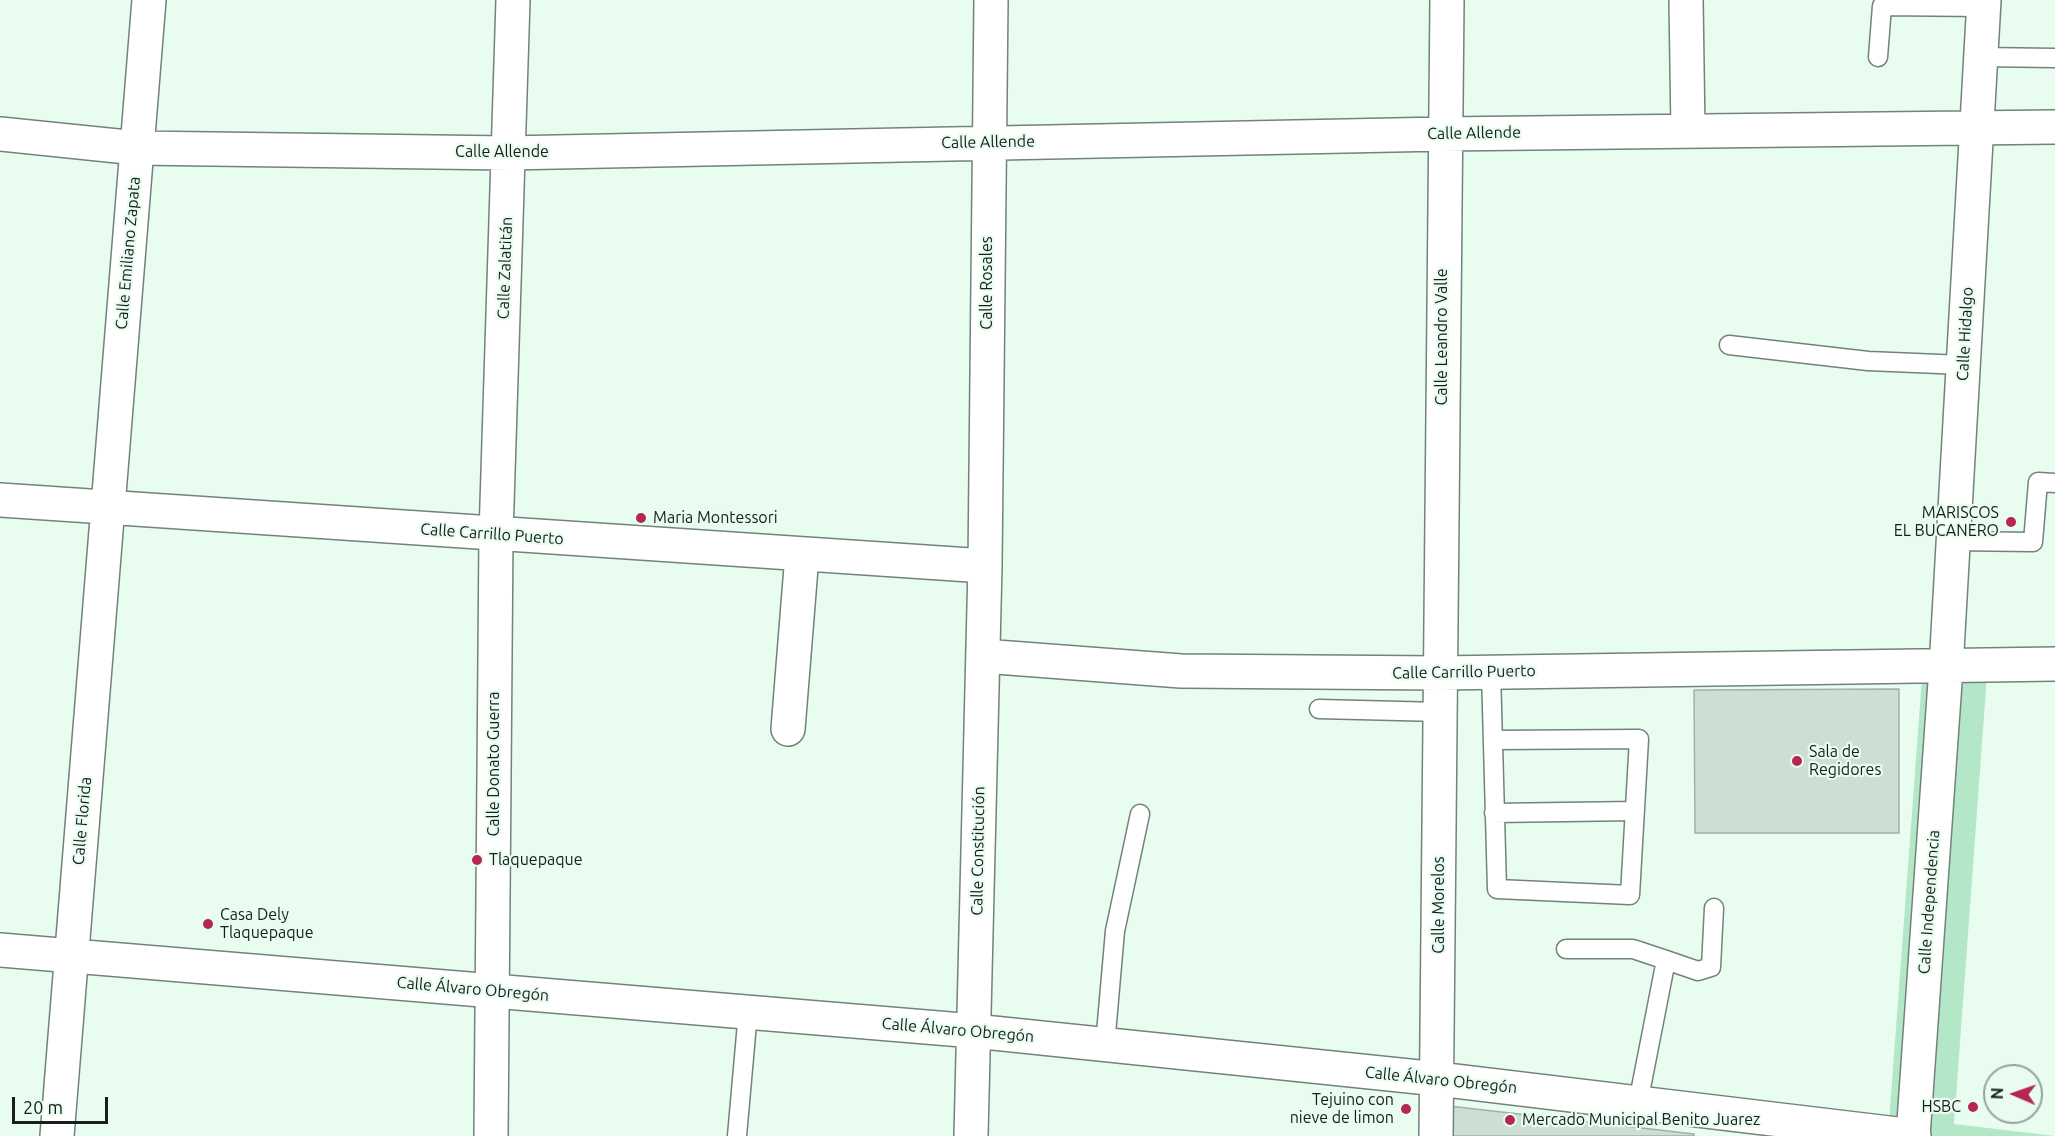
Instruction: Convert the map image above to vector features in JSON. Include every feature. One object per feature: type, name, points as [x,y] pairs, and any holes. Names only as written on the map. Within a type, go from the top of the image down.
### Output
[{"type":"street","name":"Calle Emiliano Zapata","points":[[108,506],[149,0]]},
{"type":"street","name":"Calle Zalatitán","points":[[496,535],[513,0]]},
{"type":"street","name":"Calle Rosales","points":[[985,566],[988,142],[992,0]]},
{"type":"street","name":"Calle Leandro Valle","points":[[1440,673],[1443,134],[1446,0]]},
{"type":"street","points":[[1686,0],[1688,131]]},
{"type":"street","name":"Calle Hidalgo","points":[[1946,668],[1984,4]]},
{"type":"street","name":"Calle Allende","points":[[0,134],[136,148],[508,153],[1443,134],[2055,127]]},
{"type":"street","name":"Calle Carrillo Puerto","points":[[0,500],[985,566]]},
{"type":"street","name":"Calle Florida","points":[[57,1136],[108,506]]},
{"type":"street","name":"Calle Donato Guerra","points":[[491,1136],[496,535]]},
{"type":"street","points":[[788,729],[802,555]]},
{"type":"street","name":"Calle Constitución","points":[[971,1136],[985,566]]},
{"type":"street","name":"Calle Carrillo Puerto","points":[[983,656],[1181,670],[1440,673],[1946,668],[2055,664]]},
{"type":"street","name":"Calle Independencia","points":[[1913,1136],[1946,668]]},
{"type":"street","name":"Calle Morelos","points":[[1436,1136],[1440,673]]},
{"type":"street","name":"Calle Álvaro Obregón","points":[[0,950],[974,1031],[1438,1079],[1913,1136]]},
{"type":"lane","points":[[1878,57],[1882,6],[1984,4]]},
{"type":"lane","points":[[1980,57],[2055,58]]},
{"type":"lane","points":[[1729,345],[1868,361],[1963,364]]},
{"type":"lane","points":[[1953,541],[2033,542],[2038,482],[2055,483]]},
{"type":"lane","points":[[1491,671],[1497,889],[1630,895],[1640,739],[1494,740]]},
{"type":"lane","points":[[1319,709],[1440,712]]},
{"type":"lane","points":[[1494,813],[1635,811]]},
{"type":"lane","points":[[1105,1045],[1115,931],[1140,814]]},
{"type":"lane","points":[[1566,949],[1633,949],[1698,971],[1711,967],[1714,908]]},
{"type":"lane","points":[[1638,1103],[1666,960]]},
{"type":"lane","points":[[737,1136],[748,1012]]},
{"type":"green space","points":[[1987,675],[1954,1124],[2055,1136],[1888,1136],[1922,678]]},
{"type":"building","name":"Sala de Regidores","points":[[1899,689],[1899,833],[1695,833],[1694,690]]},
{"type":"building","name":"Mercado Municipal Benito Juarez","points":[[1449,1106],[1694,1134],[1694,1136],[1448,1136]]},
{"type":"place","name":"Maria Montessori","points":[[641,518]]},
{"type":"place","name":"MARISCOS EL BUCANERO","points":[[2011,522]]},
{"type":"place","name":"Sala de Regidores","points":[[1797,761]]},
{"type":"place","name":"Tlaquepaque","points":[[477,860]]},
{"type":"place","name":"Casa Dely Tlaquepaque","points":[[208,924]]},
{"type":"place","name":"HSBC","points":[[1973,1107]]},
{"type":"place","name":"Tejuino con nieve de limon","points":[[1406,1109]]},
{"type":"place","name":"Mercado Municipal Benito Juarez","points":[[1510,1120]]}]
